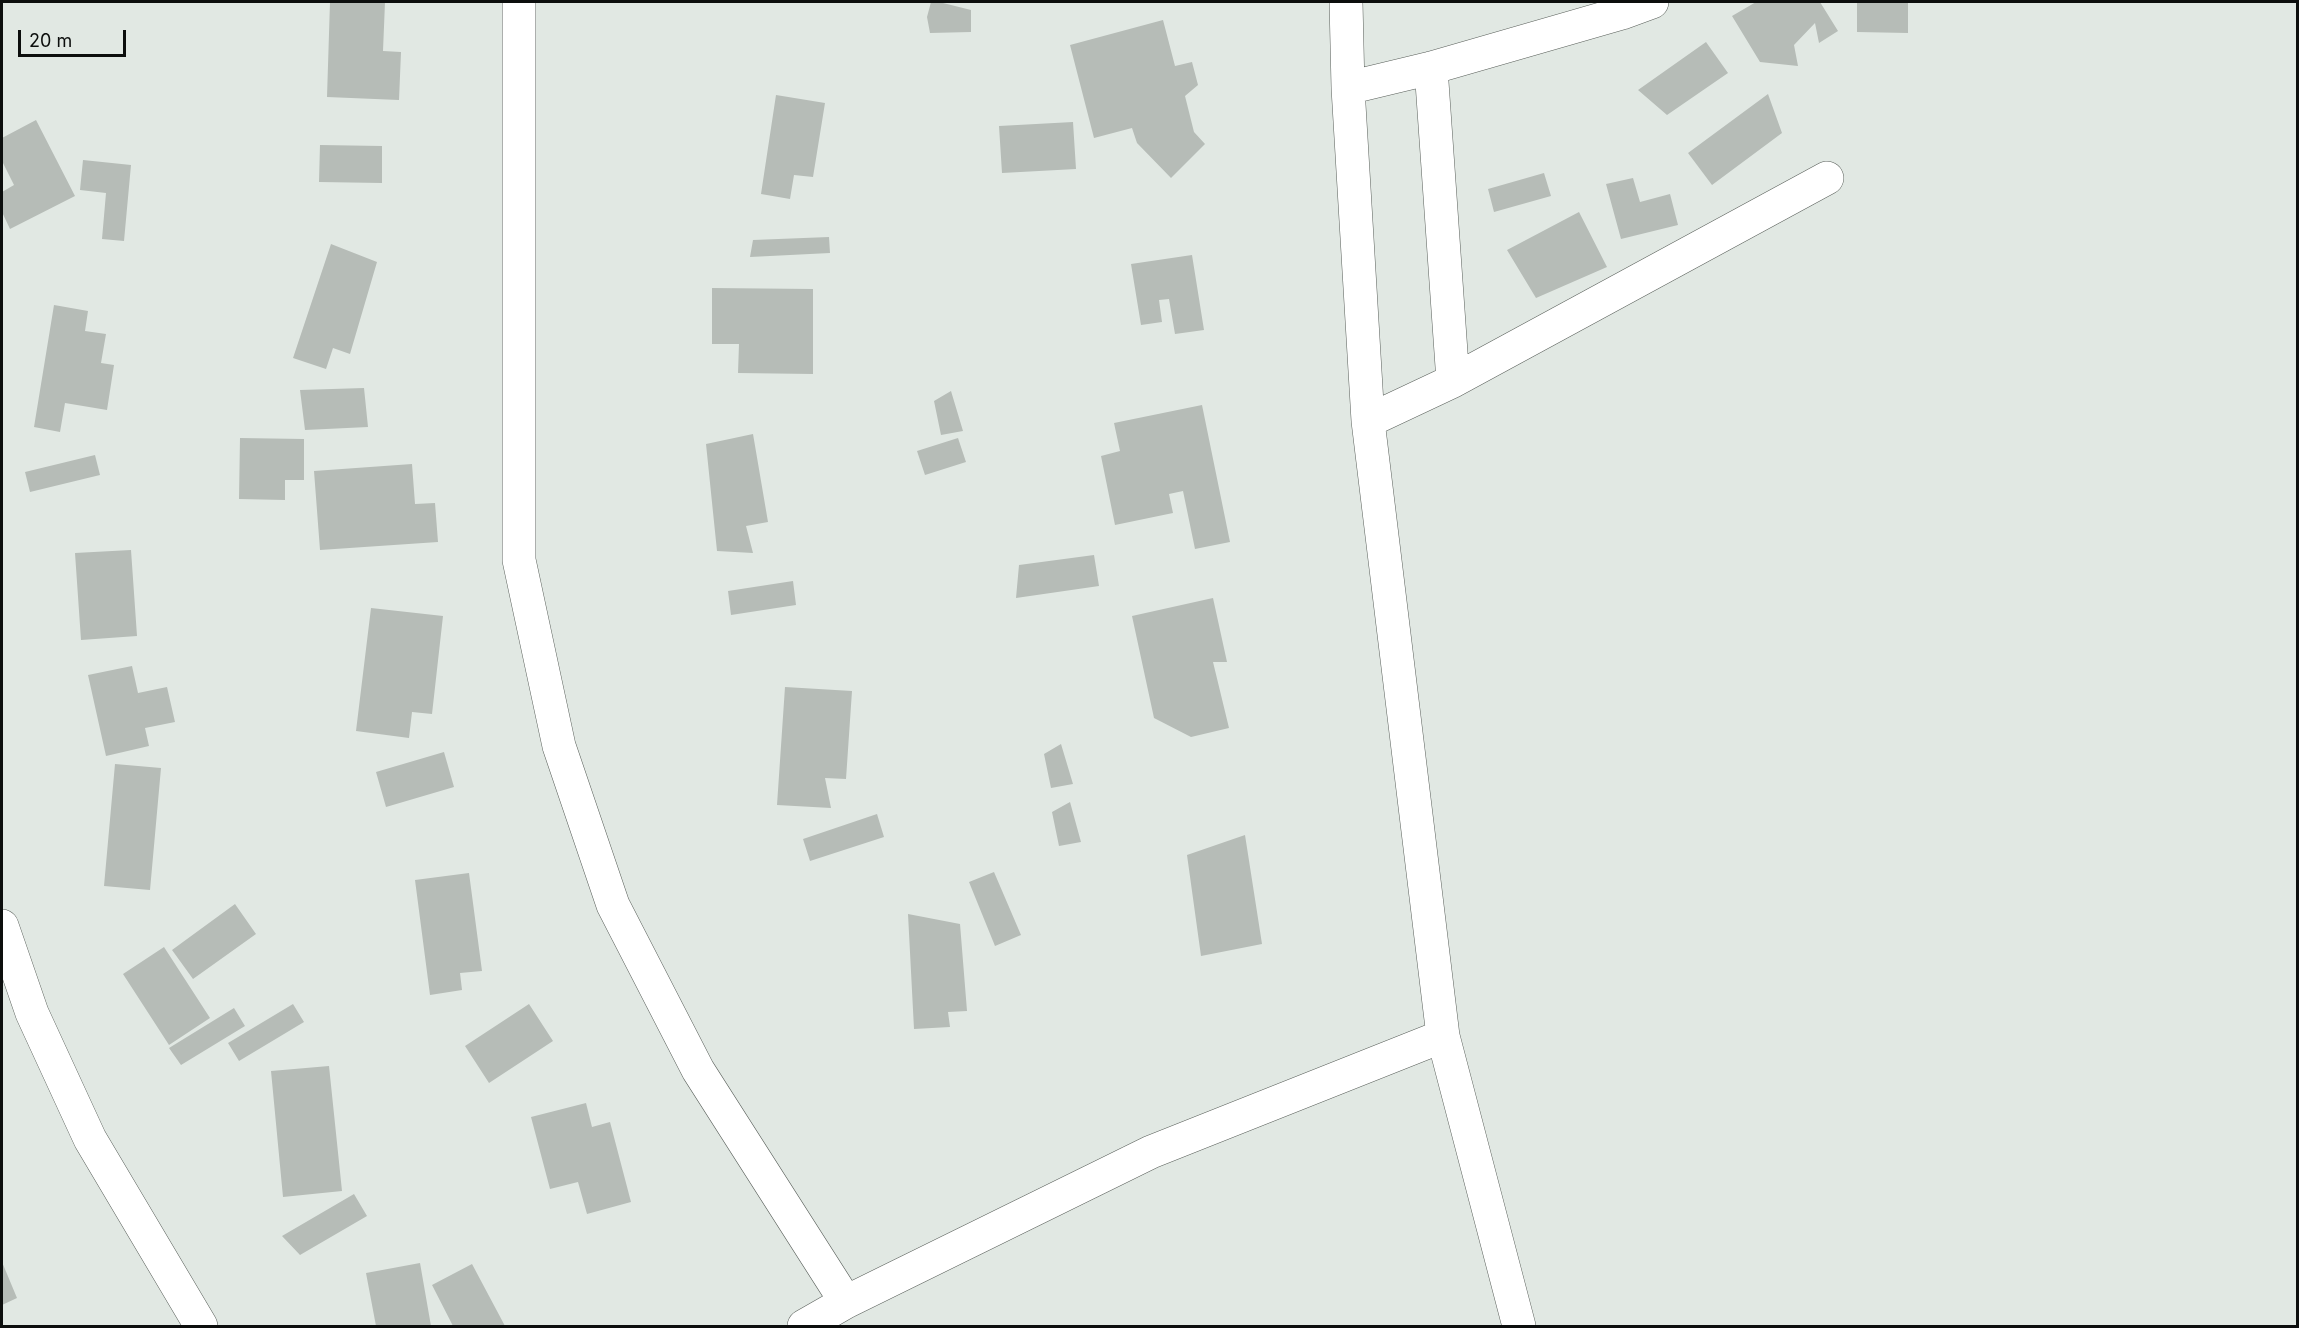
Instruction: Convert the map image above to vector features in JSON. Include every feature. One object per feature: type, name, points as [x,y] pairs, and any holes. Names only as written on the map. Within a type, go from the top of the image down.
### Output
[{"type":"street","points":[[519,2],[519,560],[559,746],[613,905],[698,1070],[846,1302]]},
{"type":"street","points":[[1346,2],[1347,88],[1368,421],[1443,1036],[1519,1326]]},
{"type":"street","points":[[1347,88],[1431,68],[1622,13],[1652,2]]},
{"type":"street","points":[[1431,68],[1453,381]]},
{"type":"street","points":[[1368,421],[1453,381],[1827,178]]},
{"type":"street","points":[[2,926],[32,1013],[90,1139],[201,1326]]},
{"type":"street","points":[[804,1326],[846,1302],[1151,1152],[1443,1036]]},
{"type":"building","points":[[330,2],[385,2],[383,51],[401,52],[399,100],[327,97]]},
{"type":"building","points":[[931,2],[971,10],[971,32],[930,33],[927,17]]},
{"type":"building","points":[[1756,2],[1820,2],[1838,31],[1819,43],[1815,23],[1794,45],[1798,66],[1760,62],[1732,16]]},
{"type":"building","points":[[1857,2],[1908,2],[1908,33],[1857,32]]},
{"type":"building","points":[[1163,20],[1175,66],[1192,62],[1198,85],[1185,96],[1194,132],[1205,144],[1171,178],[1137,143],[1132,128],[1094,138],[1070,45]]},
{"type":"building","points":[[1706,42],[1728,73],[1667,115],[1638,90]]},
{"type":"building","points":[[1768,94],[1782,133],[1712,185],[1688,153]]},
{"type":"building","points":[[776,95],[825,103],[813,177],[794,175],[790,199],[761,194]]},
{"type":"building","points":[[36,120],[75,196],[10,229],[2,212],[2,192],[14,185],[2,161],[2,138]]},
{"type":"building","points":[[1073,122],[1076,169],[1002,173],[999,126]]},
{"type":"building","points":[[320,145],[382,146],[382,183],[319,182]]},
{"type":"building","points":[[83,160],[131,165],[124,241],[102,239],[106,193],[80,190]]},
{"type":"building","points":[[1544,173],[1551,196],[1494,212],[1488,189]]},
{"type":"building","points":[[1633,178],[1640,202],[1670,194],[1678,225],[1621,239],[1606,184]]},
{"type":"building","points":[[1579,212],[1607,267],[1536,298],[1507,250]]},
{"type":"building","points":[[829,237],[830,253],[750,257],[753,240]]},
{"type":"building","points":[[331,244],[377,262],[350,354],[333,348],[326,369],[293,358]]},
{"type":"building","points":[[1192,255],[1204,330],[1175,334],[1169,299],[1159,300],[1162,322],[1141,325],[1131,264]]},
{"type":"building","points":[[712,288],[813,289],[813,374],[738,373],[739,344],[712,344]]},
{"type":"building","points":[[54,305],[88,311],[85,331],[106,334],[101,363],[114,365],[107,410],[65,403],[60,432],[34,427]]},
{"type":"building","points":[[364,388],[368,427],[305,430],[300,390]]},
{"type":"building","points":[[951,391],[963,431],[941,435],[934,401]]},
{"type":"building","points":[[1202,405],[1230,542],[1195,549],[1183,491],[1169,494],[1173,513],[1115,525],[1101,456],[1120,451],[1114,423]]},
{"type":"building","points":[[753,434],[768,522],[746,526],[753,553],[717,551],[706,444]]},
{"type":"building","points":[[240,438],[304,439],[304,480],[285,480],[285,500],[239,499]]},
{"type":"building","points":[[958,438],[966,462],[925,475],[917,451]]},
{"type":"building","points":[[95,455],[100,475],[30,492],[25,472]]},
{"type":"building","points":[[412,464],[415,504],[435,503],[438,542],[320,550],[314,471]]},
{"type":"building","points":[[131,550],[137,636],[81,640],[75,553]]},
{"type":"building","points":[[1094,555],[1099,586],[1016,598],[1019,565]]},
{"type":"building","points":[[793,581],[796,605],[731,615],[728,591]]},
{"type":"building","points":[[1213,598],[1227,662],[1213,662],[1229,728],[1191,737],[1154,718],[1132,616]]},
{"type":"building","points":[[371,608],[443,616],[432,714],[412,712],[409,738],[356,731]]},
{"type":"building","points":[[132,666],[138,693],[167,687],[175,722],[145,728],[149,746],[106,756],[88,675]]},
{"type":"building","points":[[785,687],[852,691],[846,779],[825,778],[831,808],[777,805]]},
{"type":"building","points":[[1061,744],[1073,784],[1051,788],[1044,754]]},
{"type":"building","points":[[444,752],[454,787],[386,807],[376,772]]},
{"type":"building","points":[[115,764],[161,768],[150,890],[104,886]]},
{"type":"building","points":[[1070,802],[1081,842],[1059,846],[1052,812]]},
{"type":"building","points":[[877,814],[884,837],[810,861],[803,839]]},
{"type":"building","points":[[1245,835],[1262,944],[1201,956],[1187,855]]},
{"type":"building","points":[[994,872],[1021,935],[995,946],[969,882]]},
{"type":"building","points":[[469,873],[482,971],[460,973],[462,990],[430,995],[415,880]]},
{"type":"building","points":[[235,904],[256,934],[193,979],[172,950]]},
{"type":"building","points":[[908,914],[960,924],[967,1011],[948,1012],[950,1027],[914,1029]]},
{"type":"building","points":[[164,947],[210,1018],[169,1045],[123,974]]},
{"type":"building","points":[[293,1004],[304,1022],[239,1061],[228,1043]]},
{"type":"building","points":[[529,1004],[553,1041],[489,1083],[465,1046]]},
{"type":"building","points":[[234,1008],[245,1026],[181,1065],[169,1048]]},
{"type":"building","points":[[329,1066],[342,1191],[283,1197],[271,1071]]},
{"type":"building","points":[[586,1103],[592,1127],[610,1122],[631,1202],[587,1214],[578,1182],[550,1189],[531,1117]]},
{"type":"building","points":[[354,1194],[367,1216],[300,1255],[282,1236]]},
{"type":"building","points":[[2,1262],[17,1298],[2,1305]]},
{"type":"building","points":[[420,1263],[431,1326],[376,1326],[366,1273]]},
{"type":"building","points":[[472,1264],[505,1326],[453,1326],[432,1285]]}]
